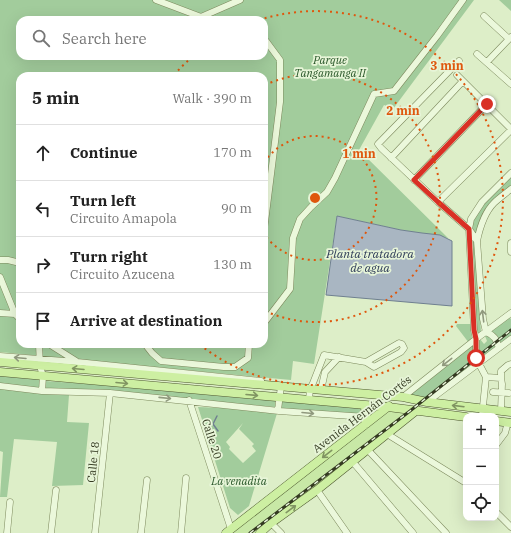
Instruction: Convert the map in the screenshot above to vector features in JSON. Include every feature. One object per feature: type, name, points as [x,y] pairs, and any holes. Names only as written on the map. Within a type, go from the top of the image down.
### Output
[{"type":"main road","points":[[0,362],[96,367],[190,376],[403,397],[482,412],[511,412]]},
{"type":"main road","points":[[0,372],[388,407],[463,417]]},
{"type":"main road","name":"Avenida Hernán Cortés","points":[[229,531],[366,421],[403,397]]},
{"type":"main road","points":[[260,533],[317,490],[427,402]]},
{"type":"main road","points":[[364,405],[366,421]]},
{"type":"main road","points":[[499,421],[510,423]]},
{"type":"street","points":[[156,0],[198,16]]},
{"type":"street","points":[[203,16],[240,0]]},
{"type":"street","points":[[268,318],[290,289],[293,238],[300,219],[327,192],[374,94],[394,91],[463,0]]},
{"type":"street","points":[[484,16],[510,38],[487,62]]},
{"type":"street","points":[[268,44],[280,60],[280,102],[268,198]]},
{"type":"street","points":[[477,54],[511,84]]},
{"type":"street","points":[[459,61],[378,144],[414,180],[469,229],[477,240]]},
{"type":"street","points":[[438,202],[511,129],[457,75]]},
{"type":"street","points":[[391,158],[463,81]]},
{"type":"street","points":[[414,180],[487,104]]},
{"type":"street","points":[[482,412],[488,392],[486,377],[476,358],[469,229],[470,219],[482,202],[511,173]]},
{"type":"street","points":[[499,348],[495,338],[486,332],[482,319],[477,240],[485,214],[493,204],[511,189]]},
{"type":"street","points":[[482,202],[490,208]]},
{"type":"street","points":[[511,243],[511,252]]},
{"type":"street","points":[[0,260],[16,262]]},
{"type":"street","points":[[0,277],[15,314],[0,313]]},
{"type":"street","name":"Avenida Hernán Cortés","points":[[403,397],[476,339],[510,315]]},
{"type":"street","points":[[427,402],[511,339]]},
{"type":"street","points":[[309,400],[310,389],[324,355],[366,362],[374,367],[401,352],[404,348],[402,344],[398,343],[366,362]]},
{"type":"street","points":[[39,348],[40,363],[43,376],[42,391]]},
{"type":"street","points":[[55,348],[77,362]]},
{"type":"street","points":[[148,348],[161,361],[224,368],[235,367],[248,358],[249,348]]},
{"type":"street","points":[[0,356],[40,363],[77,362],[96,367]]},
{"type":"street","points":[[321,390],[325,372],[339,357]]},
{"type":"street","points":[[501,411],[501,371],[511,364]]},
{"type":"street","points":[[486,377],[501,378]]},
{"type":"street","points":[[0,386],[42,391],[110,392],[366,421]]},
{"type":"street","points":[[278,410],[281,386]]},
{"type":"street","name":"Calle 18","points":[[95,533],[110,392]]},
{"type":"street","points":[[488,392],[509,393]]},
{"type":"street","name":"Calle 20","points":[[189,400],[229,531]]},
{"type":"street","points":[[499,441],[510,423]]},
{"type":"street","points":[[387,434],[463,482]]},
{"type":"street","points":[[367,449],[446,533]]},
{"type":"street","points":[[352,461],[413,533]]},
{"type":"street","points":[[181,533],[186,478]]},
{"type":"street","points":[[141,533],[147,480]]},
{"type":"street","points":[[51,533],[56,490]]},
{"type":"street","points":[[317,490],[348,533]]},
{"type":"street","points":[[7,533],[10,502]]},
{"type":"street","points":[[499,515],[511,527]]},
{"type":"street","points":[[272,523],[282,533]]},
{"type":"green space","name":"Parque Tangamanga II","points":[[0,0],[474,0],[393,109],[384,105],[359,150],[448,238],[401,230],[337,216],[314,364],[293,361],[291,380],[0,352]]},
{"type":"green space","points":[[499,0],[511,0],[511,11]]},
{"type":"green space","points":[[511,177],[511,187],[490,206],[475,237],[481,332],[475,336],[469,233],[472,219],[486,201]]},
{"type":"green space","points":[[509,317],[511,319],[511,338],[480,361],[476,343],[480,339],[484,344],[487,341],[485,336]]},
{"type":"green space","points":[[457,324],[471,324],[472,341],[469,343],[456,326]]},
{"type":"green space","points":[[473,345],[474,358],[477,364],[428,399],[408,395]]},
{"type":"green space","points":[[0,375],[41,379],[41,389],[0,385]]},
{"type":"green space","points":[[45,381],[275,397],[275,407],[45,388]]},
{"type":"green space","points":[[0,388],[69,395],[67,422],[89,423],[83,485],[52,486],[57,442],[14,439],[7,497],[0,497],[3,452],[0,451]]},
{"type":"green space","points":[[281,401],[364,408],[364,418],[279,411]]},
{"type":"green space","name":"La venadita","points":[[198,407],[278,410],[249,506],[238,515],[230,508]],"holes":[[[243,423],[239,429],[254,444],[252,446],[256,451],[243,463],[229,449],[230,447],[226,442]]]},
{"type":"sand","points":[[388,410],[410,414],[259,533],[230,533]]},
{"type":"water","name":"Planta tratadora de agua","points":[[337,216],[401,230],[440,235],[452,241],[452,306],[326,295]]},
{"type":"waterway","points":[[217,416],[213,424],[218,431]]},
{"type":"railway","points":[[250,533],[410,411],[511,330]]},
{"type":"route","points":[[476,358],[469,229],[414,180],[487,104]]}]
